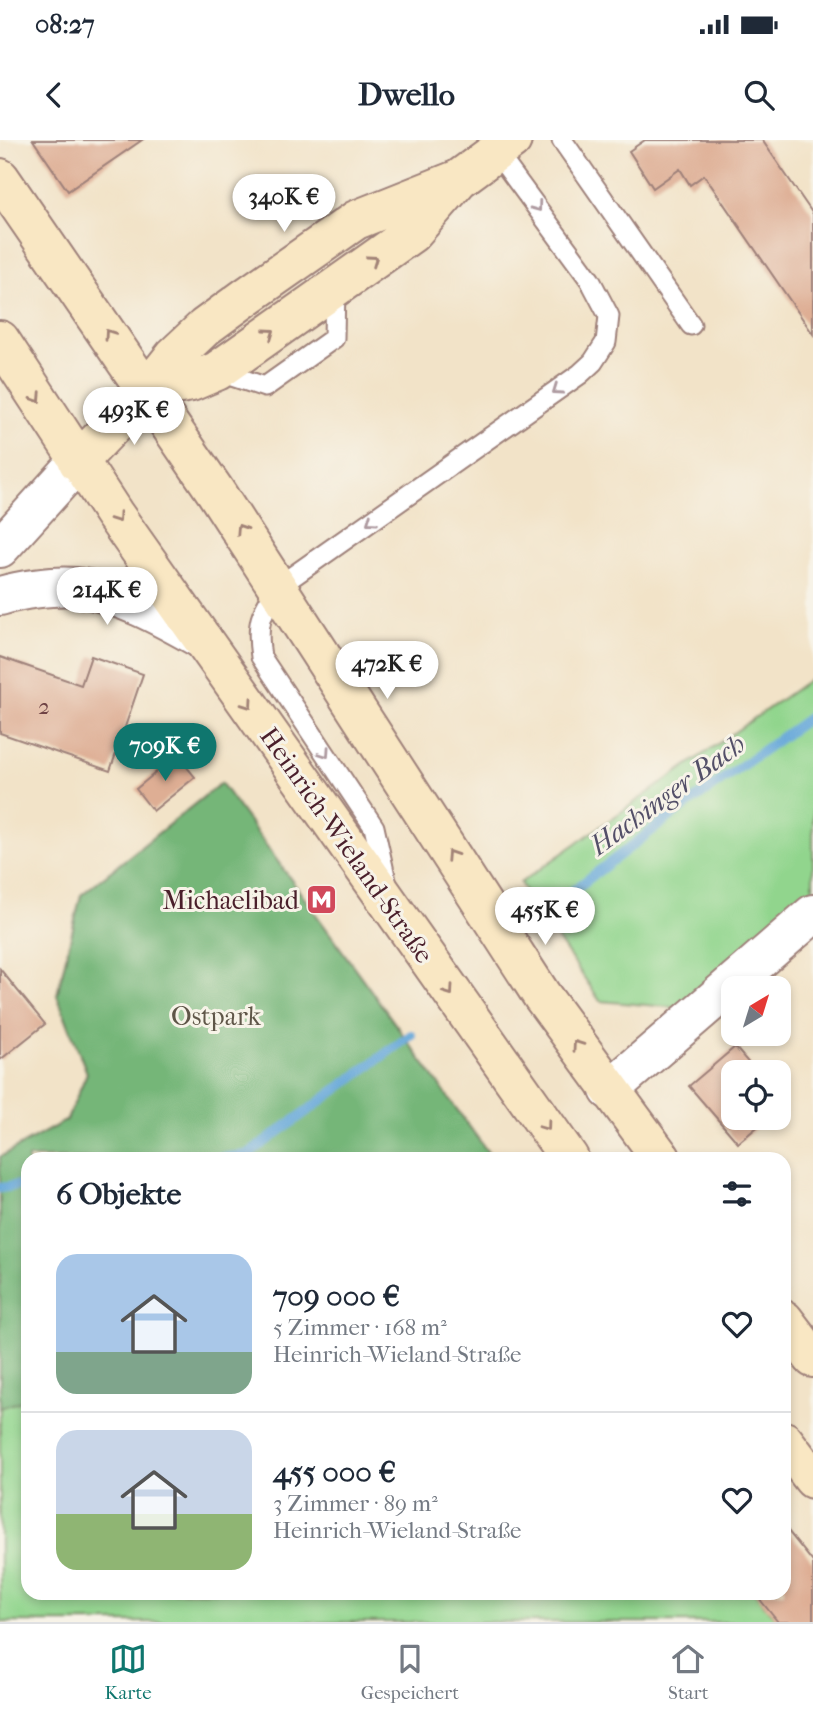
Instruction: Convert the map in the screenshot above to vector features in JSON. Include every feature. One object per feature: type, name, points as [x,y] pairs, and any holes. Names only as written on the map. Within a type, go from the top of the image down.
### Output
[{"type":"main road","points":[[147,390],[191,382],[217,371],[412,233],[459,179],[504,146]]},
{"type":"main road","points":[[0,178],[279,586],[542,996],[656,1152]]},
{"type":"main road","points":[[78,462],[147,390],[174,356],[205,327],[356,220],[459,179]]},
{"type":"main road","name":"Heinrich-Wieland-Straße","points":[[0,340],[78,462],[565,1152]]},
{"type":"main road","points":[[791,1329],[813,1358]]},
{"type":"main road","points":[[791,1450],[813,1479]]},
{"type":"street","points":[[0,548],[78,462]]},
{"type":"street","points":[[0,596],[74,587],[125,601],[203,640]]},
{"type":"street","points":[[609,1090],[813,914]]},
{"type":"lane","points":[[562,140],[691,325]]},
{"type":"lane","points":[[393,912],[374,827],[261,657],[258,632],[264,609],[279,586],[580,374],[593,362],[606,342],[609,316],[590,280],[504,146]]},
{"type":"green space","points":[[813,677],[813,892],[680,1008],[600,1001],[520,883]]},
{"type":"green space","name":"Ostpark","points":[[221,783],[488,1152],[21,1152],[21,1600],[760,1600],[778,1622],[0,1622],[0,1157],[67,1120],[87,1073],[57,995],[81,895]]},
{"type":"green space","name":"Ostpark","points":[[221,783],[488,1152],[21,1152],[21,1401],[0,1408],[0,1157],[67,1120],[87,1073],[57,995],[81,895]]},
{"type":"building","points":[[33,140],[142,140],[68,191]]},
{"type":"building","points":[[645,140],[762,140],[813,214],[813,334],[704,175],[690,185],[680,169],[653,188],[629,151]]},
{"type":"building","points":[[91,656],[143,674],[110,771],[0,733],[0,657],[81,685]]},
{"type":"building","points":[[177,755],[195,777],[153,811],[136,789]]},
{"type":"building","points":[[0,969],[45,1024],[0,1060]]},
{"type":"building","points":[[735,1047],[746,1060],[721,1060],[721,1123],[689,1086]]},
{"type":"building","points":[[727,1130],[754,1130],[738,1143]]},
{"type":"building","points":[[791,1535],[813,1562],[813,1622],[778,1622],[760,1600],[791,1600]]},
{"type":"waterway","name":"Hachinger Bach","points":[[549,909],[663,822],[813,715]]},
{"type":"waterway","name":"Hachinger Bach","points":[[251,1152],[411,1035]]},
{"type":"waterway","name":"Hachinger Bach","points":[[0,1188],[21,1185]]},
{"type":"place","name":"Michaelibad","points":[[322,900]]}]
